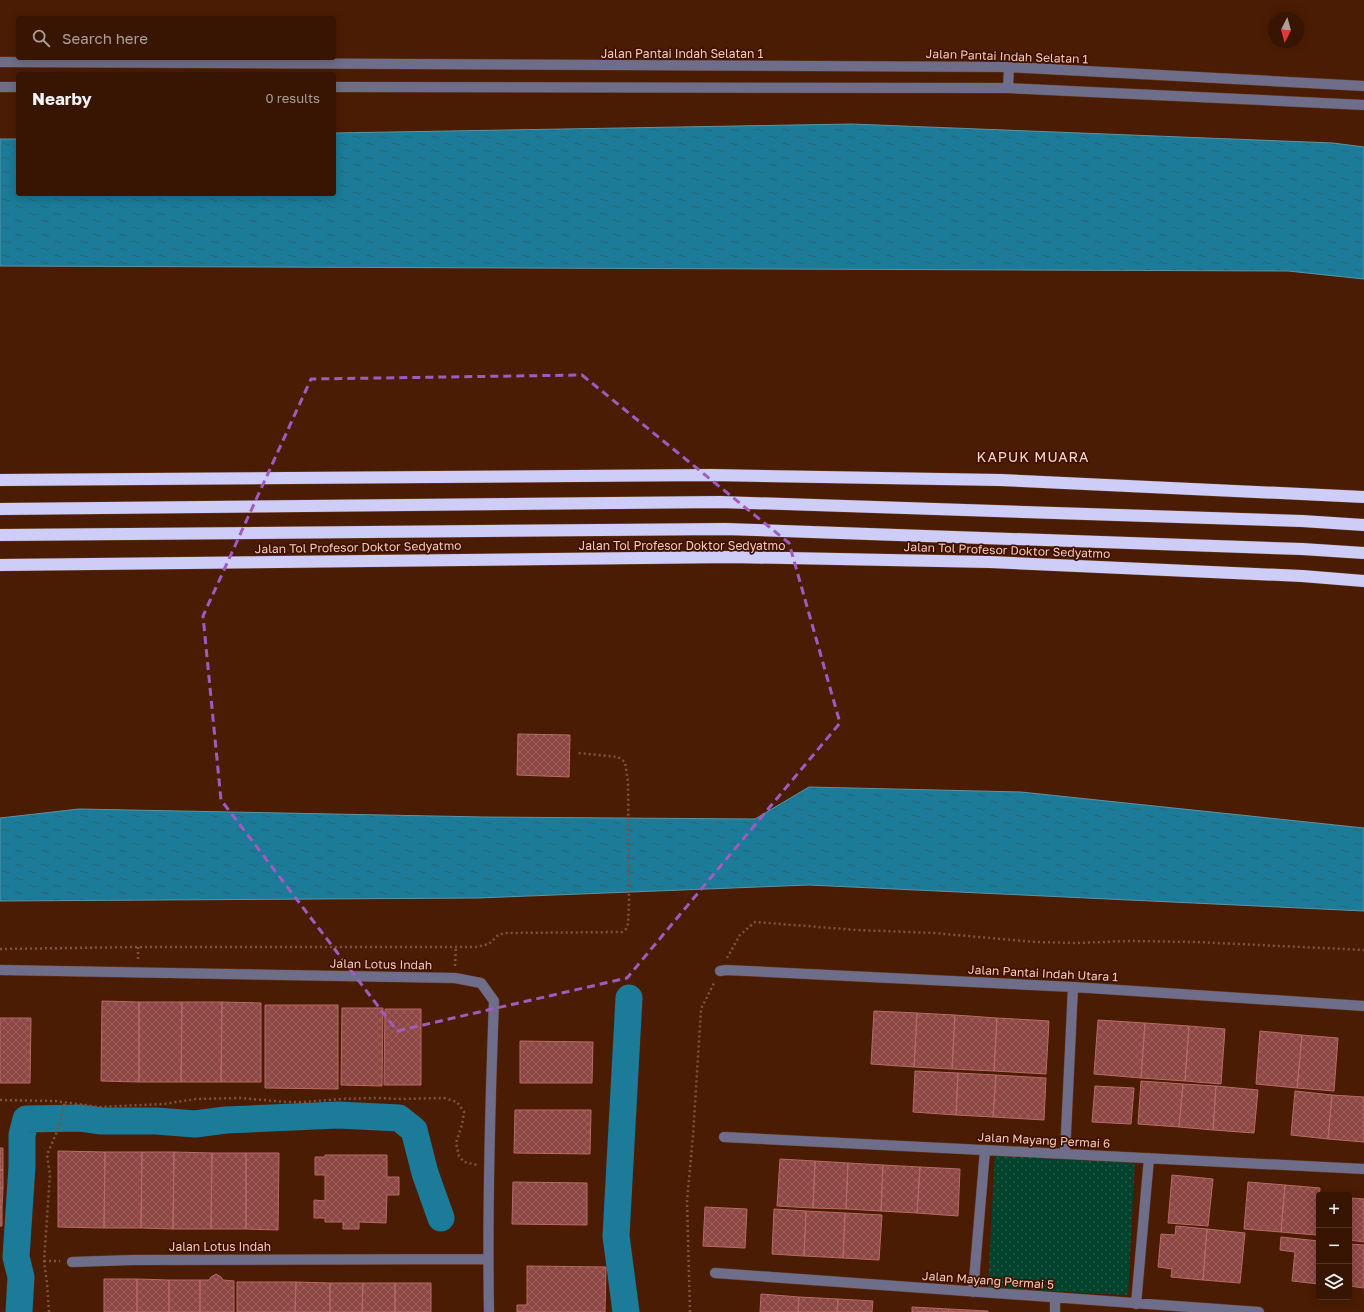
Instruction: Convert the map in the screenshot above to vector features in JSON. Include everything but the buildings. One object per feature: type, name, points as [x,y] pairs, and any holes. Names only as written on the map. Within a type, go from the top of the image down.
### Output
[{"type":"highway","points":[[0,480],[711,475],[1000,480],[1364,497]]},
{"type":"highway","points":[[0,509],[720,502],[1294,520],[1364,525]]},
{"type":"highway","name":"Jalan Tol Profesor Doktor Sedyatmo","points":[[0,535],[725,529],[1286,548],[1364,553]]},
{"type":"highway","name":"Jalan Tol Profesor Doktor Sedyatmo","points":[[0,566],[731,558],[998,563],[1302,576],[1364,582]]},
{"type":"street","name":"Jalan Pantai Indah Selatan 1","points":[[0,62],[1009,68],[1364,86]]},
{"type":"street","points":[[1008,88],[1009,68]]},
{"type":"street","points":[[0,87],[16,87]]},
{"type":"street","points":[[336,87],[1008,88],[1364,105]]},
{"type":"street","name":"Jalan Lotus Indah","points":[[0,970],[455,978],[481,983],[494,1001],[488,1168],[488,1258],[490,1312]]},
{"type":"street","name":"Jalan Pantai Indah Utara 1","points":[[720,972],[726,970],[1073,987],[1364,1006]]},
{"type":"street","points":[[1065,1154],[1073,987]]},
{"type":"street","name":"Jalan Mayang Permai 6","points":[[724,1137],[1364,1169]]},
{"type":"street","points":[[973,1292],[985,1150]]},
{"type":"street","points":[[1136,1304],[1149,1158]]},
{"type":"street","name":"Jalan Lotus Indah","points":[[72,1262],[133,1260],[488,1258]]},
{"type":"street","name":"Jalan Mayang Permai 5","points":[[715,1273],[1259,1312]]},
{"type":"street","points":[[1055,1298],[1055,1312]]},
{"type":"path","points":[[0,949],[138,947],[476,947],[490,944],[497,936],[504,933],[622,932],[626,929],[628,924],[629,901],[628,782],[625,762],[618,757],[578,753]]},
{"type":"path","points":[[690,1312],[687,1202],[693,1136],[701,1009],[740,935],[755,922],[857,930],[934,933],[1035,942],[1189,942],[1364,950]]},
{"type":"path","points":[[455,978],[456,946]]},
{"type":"path","points":[[0,1100],[65,1102],[99,1107],[164,1104],[202,1099],[240,1098],[298,1102],[377,1098],[444,1098],[457,1102],[464,1112],[462,1125],[456,1143],[459,1156],[464,1162],[488,1168]]},
{"type":"path","points":[[48,1312],[48,1283],[44,1261],[50,1175],[47,1155],[58,1129],[65,1102]]},
{"type":"path","points":[[44,1261],[72,1262]]},
{"type":"highlighted area","points":[[582,375],[789,543],[840,723],[627,978],[397,1031],[221,800],[203,616],[311,379]]},
{"type":"green space","points":[[995,1153],[1135,1160],[1128,1295],[988,1288]]},
{"type":"water","points":[[852,124],[1333,143],[1364,147],[1364,279],[1288,271],[0,266],[0,139],[16,139],[16,196],[336,196],[336,133]]},
{"type":"water","points":[[809,787],[1021,792],[1364,828],[1364,911],[809,885],[478,898],[0,901],[0,818],[79,809],[484,817],[755,819]]},
{"type":"waterway","points":[[626,1312],[616,1236],[629,998]]},
{"type":"waterway","points":[[19,1312],[21,1277],[16,1257],[22,1166],[22,1135],[26,1119],[80,1118],[102,1121],[156,1121],[195,1124],[226,1120],[338,1115],[399,1118],[414,1130],[425,1173],[441,1218]]},
{"type":"district","name":"KAPUK MUARA","points":[[1033,456]]}]
